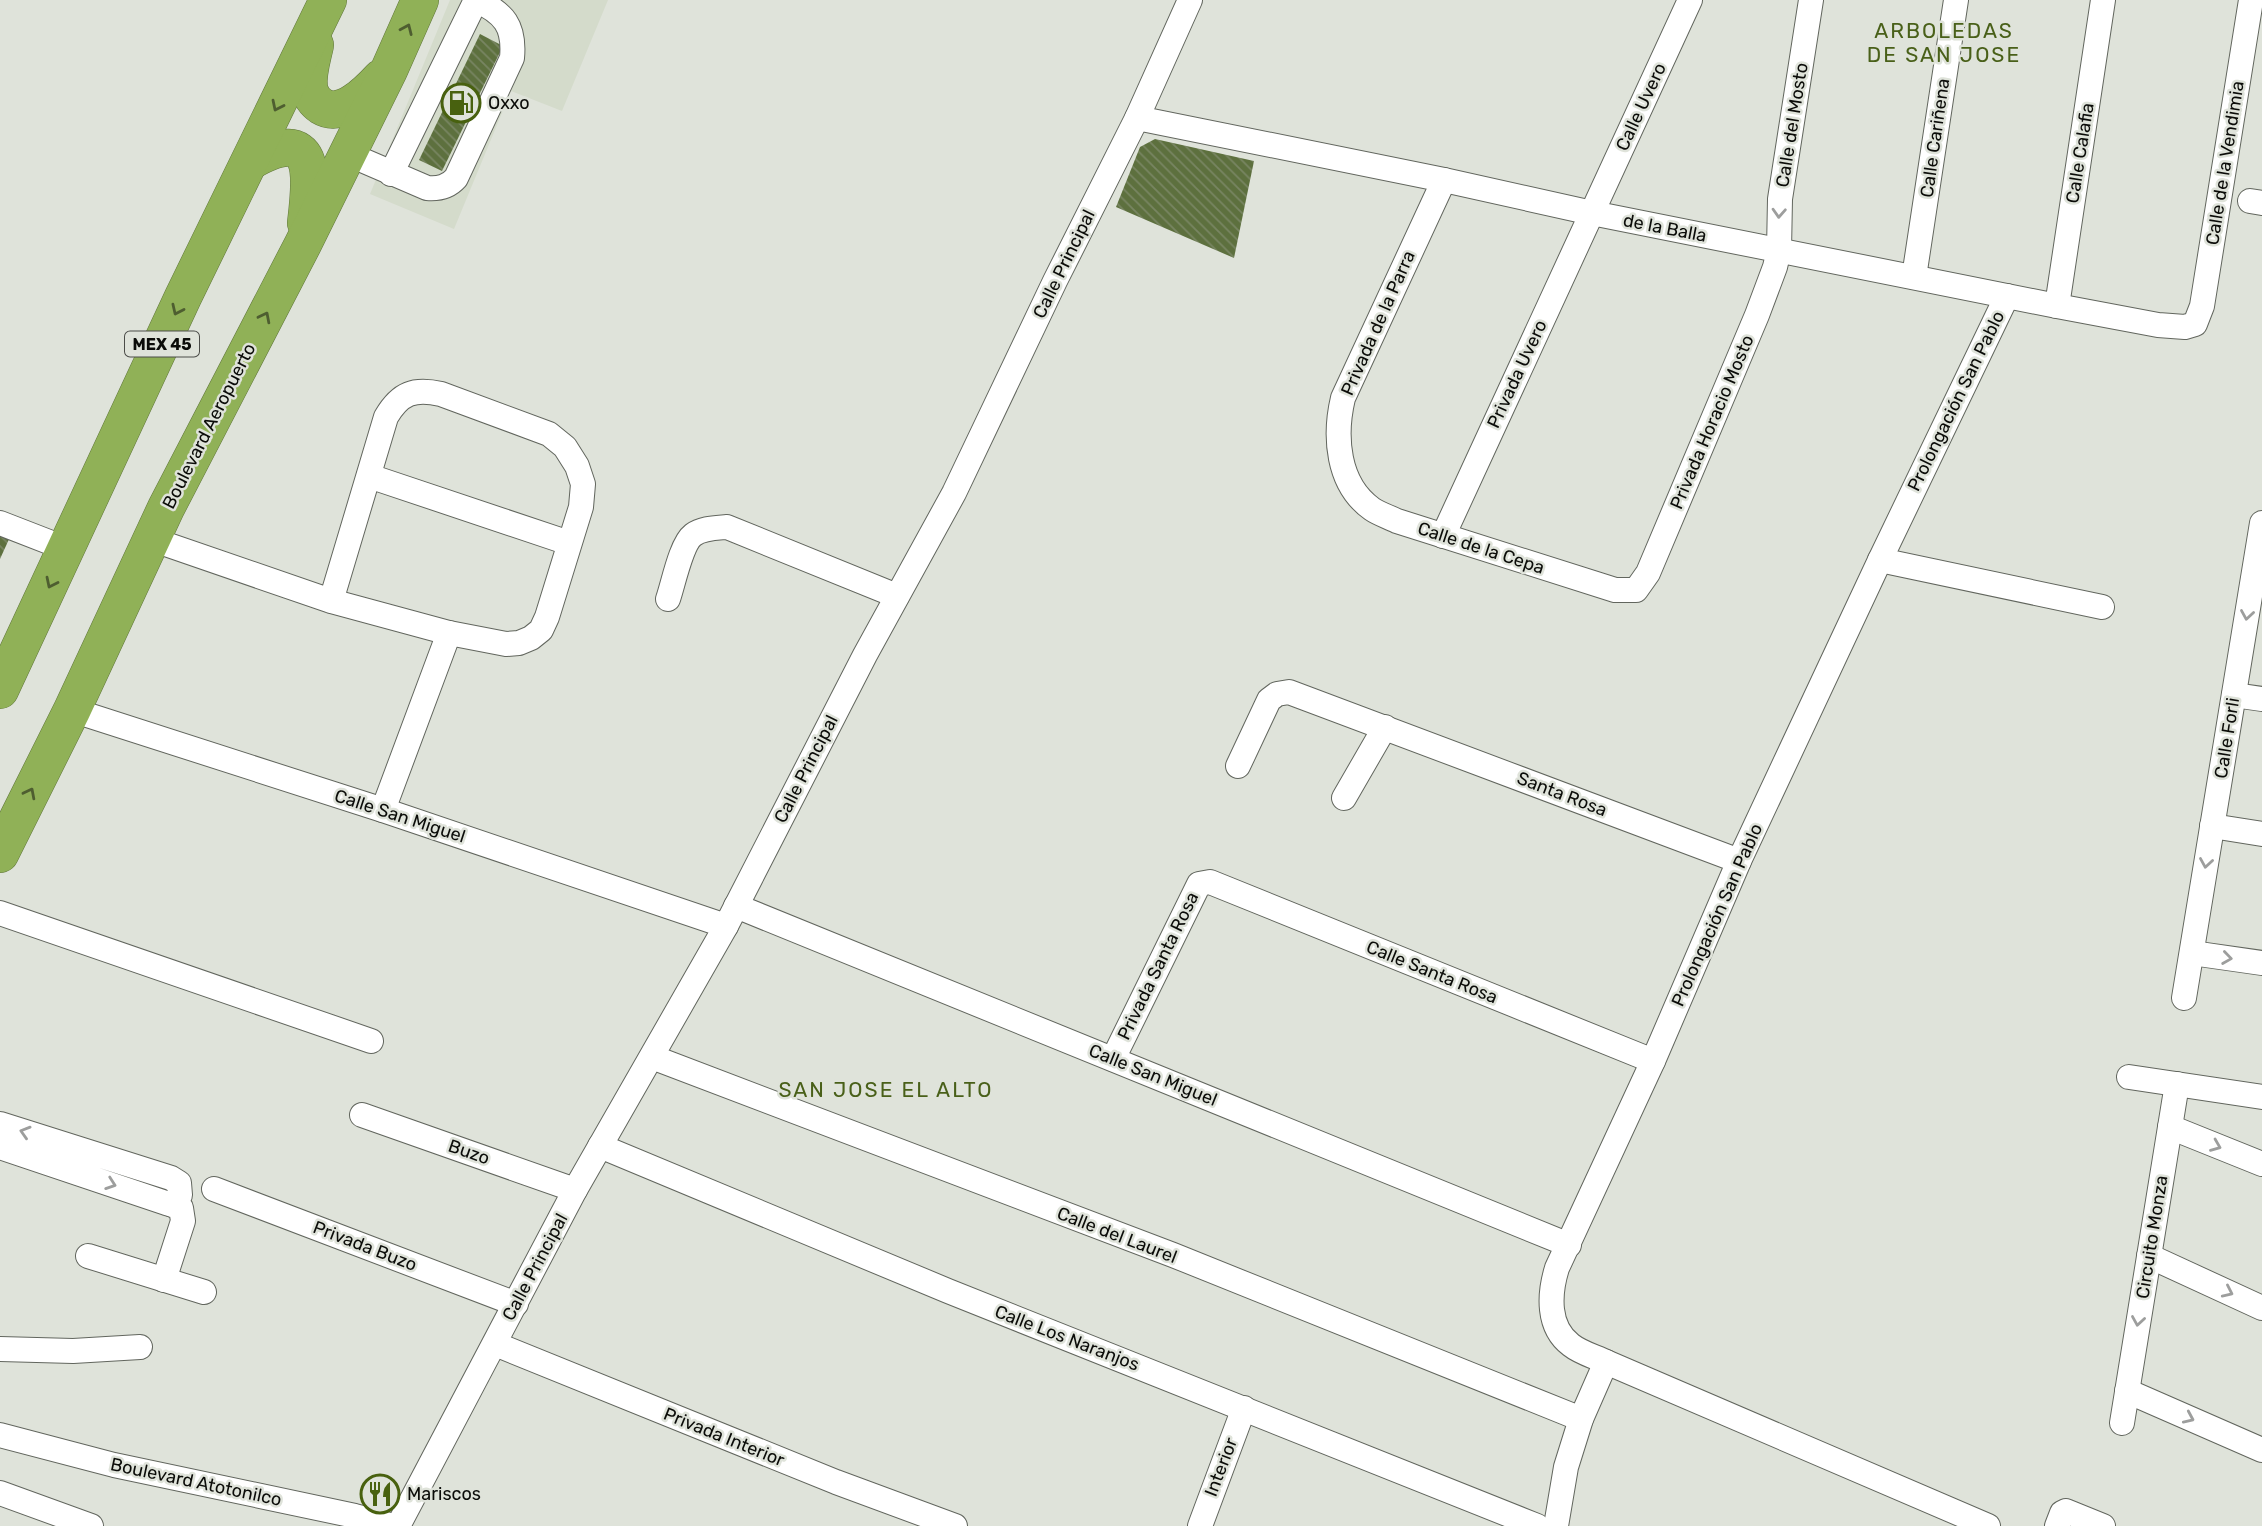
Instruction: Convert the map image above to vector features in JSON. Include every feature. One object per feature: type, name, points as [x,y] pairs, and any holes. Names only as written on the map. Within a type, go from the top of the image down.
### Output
[{"type":"highway","name":"Boulevard Aeropuerto","points":[[0,854],[72,710],[151,539],[348,154],[420,0]]},
{"type":"highway","points":[[326,3],[316,36],[309,78],[310,91],[315,101],[323,108],[334,110],[345,107],[370,89],[389,70]]},
{"type":"highway","name":"MEX 45","points":[[3,678],[326,3]]},
{"type":"highway","points":[[251,161],[276,148],[296,149],[303,153],[308,162],[309,177],[303,244]]},
{"type":"street","points":[[348,154],[391,174],[427,188],[438,189],[450,184],[456,178],[512,58],[512,34],[499,12],[476,0],[391,174]]},
{"type":"street","name":"Calle Principal","points":[[396,1526],[575,1190],[731,916],[982,437],[1055,281],[1137,118],[1190,0]]},
{"type":"street","name":"Calle Uvero","points":[[1592,213],[1690,0]]},
{"type":"street","name":"Calle del Mosto","points":[[1779,250],[1780,199],[1811,0]]},
{"type":"street","name":"Calle Cariñena","points":[[1914,277],[1956,0]]},
{"type":"street","name":"Calle Calafia","points":[[2057,306],[2103,0]]},
{"type":"street","name":"Calle de la Vendimia","points":[[2195,324],[2202,306],[2251,0]]},
{"type":"street","name":"de la Balla","points":[[1137,118],[2057,306],[2158,325],[2185,327],[2195,324]]},
{"type":"street","name":"Privada de la Parra","points":[[1344,472],[1338,440],[1338,418],[1343,398],[1444,180]]},
{"type":"street","name":"Privada Uvero","points":[[1443,536],[1592,213]]},
{"type":"street","name":"Privada Horacio Mosto","points":[[1636,590],[1647,573],[1757,315],[1779,250]]},
{"type":"street","name":"Prolongación San Pablo","points":[[1988,1526],[1571,1345],[1559,1330],[1551,1310],[1551,1289],[1557,1268],[1653,1062],[1739,860],[2007,296]]},
{"type":"street","points":[[151,539],[331,601],[449,633],[506,644],[519,643],[541,630],[547,617],[581,508],[583,484],[577,466],[565,447],[549,434],[441,394],[426,391],[408,393],[395,402],[387,417],[331,601]]},
{"type":"street","name":"Calle de la Cepa","points":[[1344,472],[1357,495],[1373,509],[1396,521],[1615,590],[1636,590]]},
{"type":"street","points":[[369,476],[569,543]]},
{"type":"street","points":[[0,523],[67,549]]},
{"type":"street","name":"Calle Forli","points":[[2184,998],[2234,695],[2258,568],[2262,523]]},
{"type":"street","points":[[668,600],[692,535],[711,528],[727,527],[897,596]]},
{"type":"street","points":[[1880,560],[2102,607]]},
{"type":"street","points":[[383,810],[449,633]]},
{"type":"street","name":"Santa Rosa","points":[[1238,766],[1269,700],[1277,694],[1289,692],[1739,860]]},
{"type":"street","points":[[2234,695],[2262,699]]},
{"type":"street","name":"Calle San Miguel","points":[[72,710],[383,810],[731,916],[1113,1059],[1569,1245]]},
{"type":"street","points":[[1344,797],[1385,727]]},
{"type":"street","points":[[2212,826],[2262,834]]},
{"type":"street","name":"Calle Santa Rosa","points":[[1210,881],[1653,1062]]},
{"type":"street","name":"Privada Santa Rosa","points":[[1113,1059],[1199,884],[1210,881]]},
{"type":"street","points":[[0,913],[371,1041]]},
{"type":"street","points":[[2192,953],[2262,963]]},
{"type":"street","name":"Calle del Laurel","points":[[652,1057],[1250,1285],[1581,1419]]},
{"type":"street","points":[[2129,1077],[2262,1097]]},
{"type":"street","name":"Circuito Monza","points":[[2122,1423],[2177,1084]]},
{"type":"street","name":"Buzo","points":[[362,1115],[575,1190]]},
{"type":"street","points":[[0,1124],[181,1208],[183,1221],[164,1280]]},
{"type":"street","points":[[2170,1127],[2262,1164]]},
{"type":"street","name":"Calle Los Naranjos","points":[[600,1146],[947,1291],[1537,1526]]},
{"type":"street","points":[[0,1147],[80,1161]]},
{"type":"street","name":"Privada Buzo","points":[[214,1189],[516,1304]]},
{"type":"street","points":[[88,1256],[204,1292]]},
{"type":"street","points":[[2149,1256],[2262,1308]]},
{"type":"street","name":"Privada Interior","points":[[495,1344],[836,1482],[955,1526]]},
{"type":"street","points":[[0,1349],[73,1351],[140,1347]]},
{"type":"street","points":[[1556,1526],[1566,1467],[1581,1419],[1606,1362]]},
{"type":"street","points":[[2127,1391],[2262,1450]]},
{"type":"street","name":"Interior","points":[[1200,1526],[1244,1408]]},
{"type":"street","name":"Boulevard Atotonilco","points":[[0,1435],[114,1465],[396,1526]]},
{"type":"street","points":[[0,1493],[91,1526]]},
{"type":"street","points":[[2060,1519],[2077,1515],[2103,1526]]},
{"type":"shaded area","points":[[450,0],[608,0],[562,111],[511,91],[454,229],[370,194]]},
{"type":"building","name":"Oxxo","points":[[480,34],[503,46],[442,171],[419,160]]},
{"type":"building","points":[[1155,139],[1254,161],[1234,258],[1116,207],[1140,147]]},
{"type":"building","points":[[0,532],[10,537],[0,559]]},
{"type":"place","name":"Oxxo","points":[[461,103]]},
{"type":"place","name":"Mariscos","points":[[380,1494]]},
{"type":"district","name":"ARBOLEDAS DE SAN JOSE","points":[[1944,42]]},
{"type":"district","name":"SAN JOSE EL ALTO","points":[[886,1089]]}]
